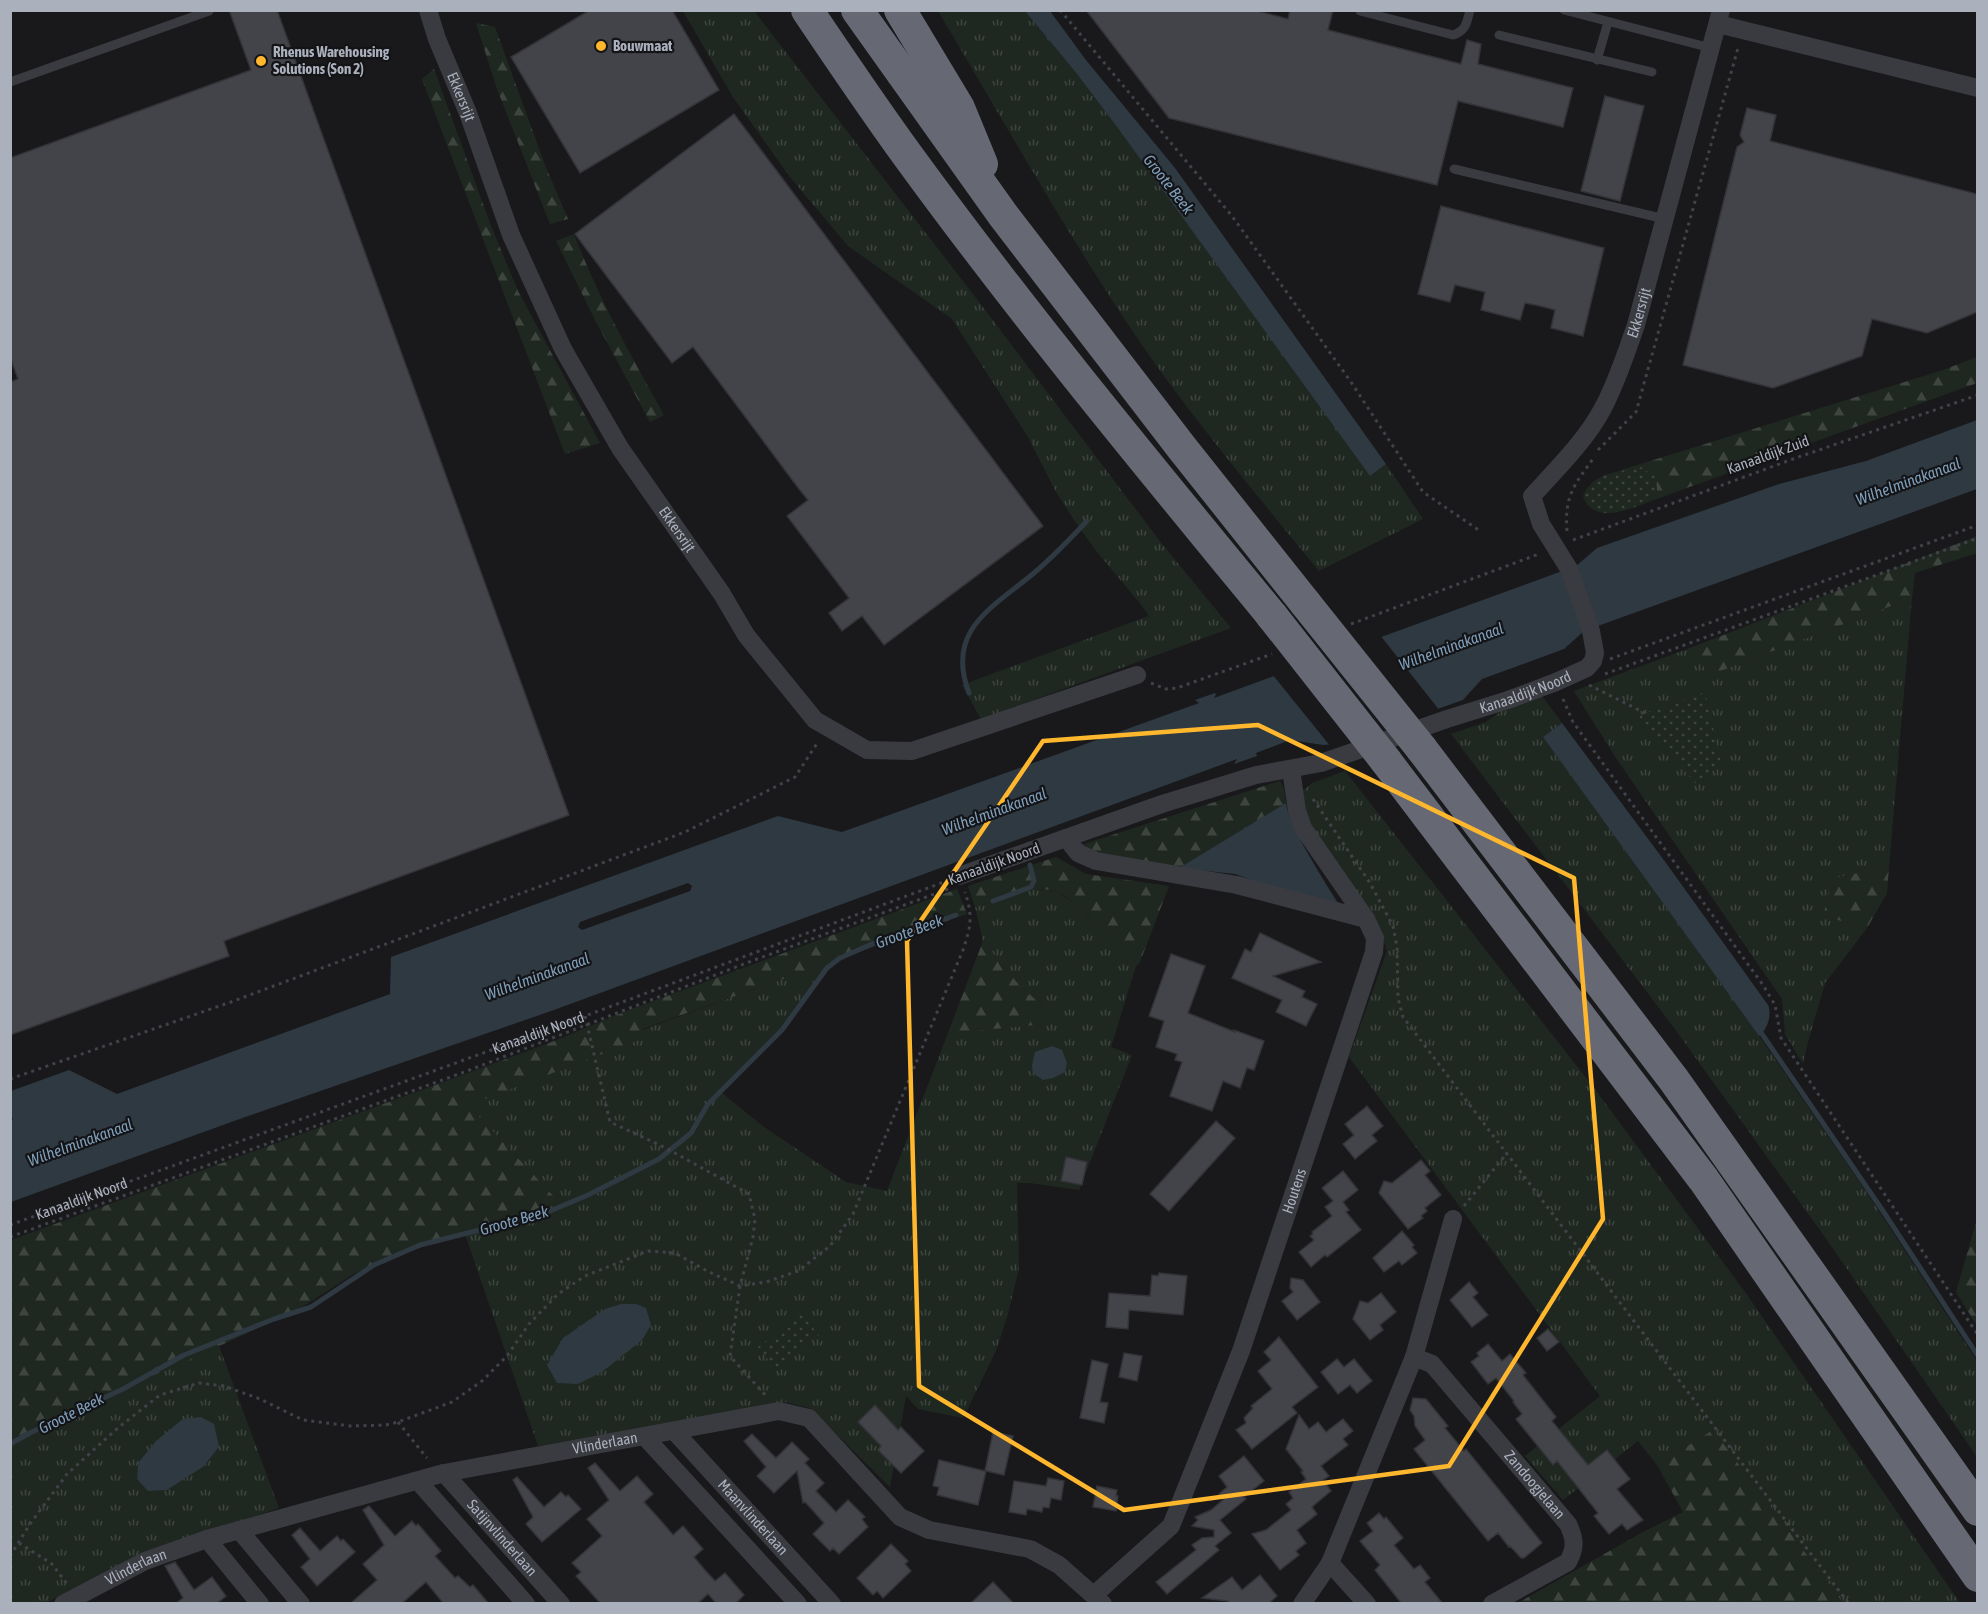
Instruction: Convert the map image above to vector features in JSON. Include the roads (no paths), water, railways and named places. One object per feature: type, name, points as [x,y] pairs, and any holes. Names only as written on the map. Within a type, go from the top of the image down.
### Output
[{"type":"highway","points":[[793,10],[832,47]]},
{"type":"highway","points":[[807,10],[908,156],[998,275],[1143,459],[1272,616],[1386,762],[1704,1180],[1977,1576]]},
{"type":"highway","points":[[857,10],[1003,215],[1182,448],[1421,748],[1674,1080],[1977,1510]]},
{"type":"highway","points":[[900,10],[959,108],[1003,215]]},
{"type":"street","name":"Ekkersrijt","points":[[428,10],[437,39],[468,113],[511,235],[563,349],[620,448],[722,594],[746,635],[815,720],[867,750],[912,752],[1137,675]]},
{"type":"street","name":"Ekkersrijt","points":[[1583,670],[1595,653],[1591,631],[1569,569],[1541,524],[1532,496],[1568,457],[1602,410],[1621,368],[1636,325],[1719,17],[1977,87]]},
{"type":"street","name":"Kanaaldijk Noord","points":[[959,883],[1066,838],[1162,804],[1256,774],[1321,763],[1556,682],[1583,670]]},
{"type":"street","name":"Houtens","points":[[1099,1599],[1171,1526],[1241,1351],[1374,952],[1375,938],[1366,919],[1303,828],[1297,811],[1291,769]]},
{"type":"street","points":[[1066,838],[1078,853],[1096,861],[1237,885],[1366,919]]},
{"type":"street","points":[[1302,1604],[1330,1563],[1414,1357],[1453,1219]]},
{"type":"street","name":"Zandoogjelaan","points":[[1414,1357],[1432,1364],[1568,1524],[1574,1538],[1574,1550],[1568,1562],[1492,1604]]},
{"type":"street","name":"Vlinderlaan","points":[[69,1600],[145,1561],[207,1539],[442,1474],[779,1411],[809,1418],[900,1517],[929,1530],[1030,1549],[1059,1565],[1099,1599]]},
{"type":"street","name":"Maanvlinderlaan","points":[[674,1431],[832,1604]]},
{"type":"street","name":"Maanvlinderlaan","points":[[645,1437],[798,1604]]},
{"type":"street","name":"Satijnvlinderlaan","points":[[442,1474],[561,1604]]},
{"type":"street","name":"Satijnvlinderlaan","points":[[418,1481],[526,1604]]},
{"type":"street","points":[[239,1530],[301,1604]]},
{"type":"street","points":[[207,1539],[260,1604]]},
{"type":"street","points":[[1330,1563],[1367,1604]]},
{"type":"lane","points":[[10,82],[209,10]]},
{"type":"lane","points":[[1360,11],[1453,35],[1465,27],[1470,10]]},
{"type":"lane","points":[[1564,10],[1711,48]]},
{"type":"lane","points":[[1597,60],[1608,22]]},
{"type":"lane","points":[[1498,35],[1652,72]]},
{"type":"lane","points":[[1454,169],[1665,219]]},
{"type":"water","points":[[1025,11],[1050,11],[1086,60],[1175,168],[1386,464],[1370,476],[1117,127]]},
{"type":"water","name":"Wilhelminakanaal","points":[[1977,420],[1977,489],[1584,631],[1564,649],[1482,679],[1463,700],[1338,744],[1323,745],[1290,740],[1256,753],[1257,756],[1234,764],[1237,759],[554,1010],[234,1121],[11,1202],[10,1122],[13,1119],[11,1091],[69,1070],[117,1094],[390,994],[391,957],[778,816],[842,832],[1199,703],[1195,700],[1215,693],[1214,698],[1576,566],[1597,548],[1779,484],[1866,461]],"holes":[[[688,883],[692,886],[690,891],[582,930],[578,927],[580,922]]]},
{"type":"water","points":[[1562,723],[1768,1005],[1770,1013],[1768,1021],[1759,1036],[1543,737]]},
{"type":"water","points":[[1286,803],[1300,839],[1340,906],[1311,900],[1235,874],[1179,868]]},
{"type":"water","points":[[1052,1046],[1062,1050],[1067,1063],[1065,1072],[1043,1080],[1033,1073],[1035,1052]]},
{"type":"water","points":[[621,1304],[636,1304],[646,1308],[651,1325],[642,1340],[602,1372],[578,1384],[557,1383],[547,1365],[563,1338],[605,1309]]},
{"type":"water","points":[[201,1417],[214,1424],[219,1447],[203,1467],[167,1490],[148,1491],[137,1479],[138,1463],[156,1441],[183,1419]]},
{"type":"waterway","name":"Groote Beek","points":[[969,693],[963,671],[963,653],[968,637],[977,622],[1048,561],[1087,521]]},
{"type":"waterway","name":"Groote Beek","points":[[993,901],[1031,887],[1034,881],[1030,865]]},
{"type":"waterway","name":"Groote Beek","points":[[10,1444],[123,1389],[184,1355],[274,1319],[311,1307],[374,1265],[420,1245],[543,1214],[588,1195],[659,1159],[691,1133],[708,1104],[782,1030],[827,968],[840,958],[872,944],[956,915]]},
{"type":"waterway","points":[[1762,1034],[1883,1211],[1978,1356]]},
{"type":"place","name":"Bouwmaat","points":[[601,46]]},
{"type":"place","name":"Rhenus Warehousing Solutions (Son 2)","points":[[261,61]]}]
